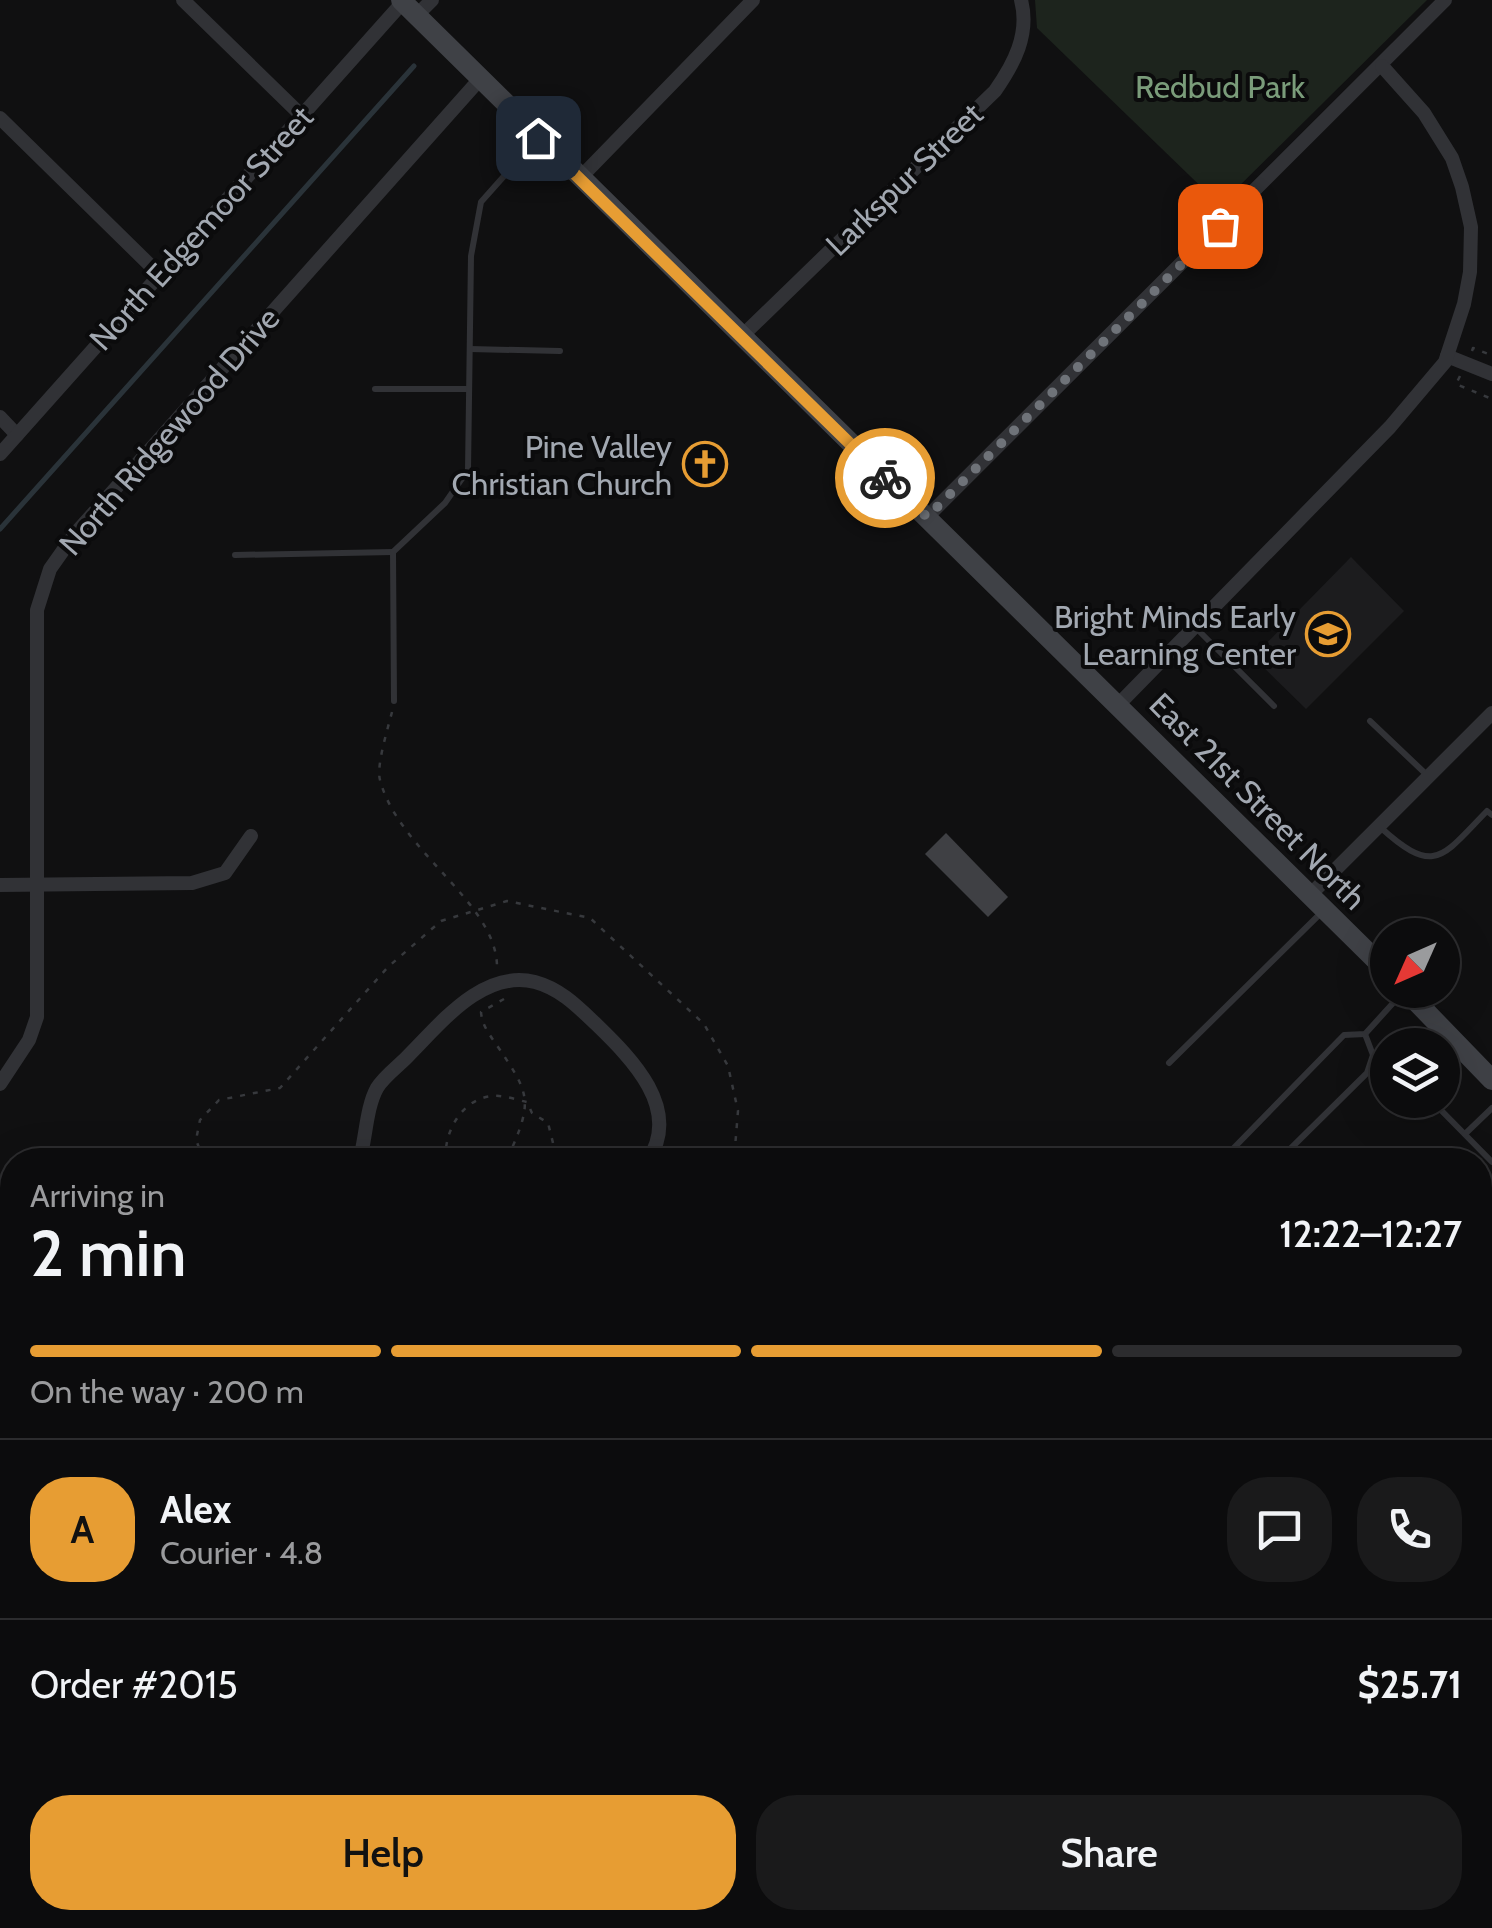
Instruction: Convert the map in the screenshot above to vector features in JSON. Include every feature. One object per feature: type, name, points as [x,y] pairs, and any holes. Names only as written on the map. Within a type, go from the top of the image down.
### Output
[{"type":"main road","name":"East 21st Street North","points":[[407,6],[1370,954]]},
{"type":"main road","points":[[1424,1008],[1489,1070]]},
{"type":"street","points":[[183,0],[301,114]]},
{"type":"street","name":"North Edgemoor Street","points":[[0,454],[301,114],[407,6],[432,0]]},
{"type":"street","points":[[580,178],[752,0]]},
{"type":"street","name":"Larkspur Street","points":[[742,336],[995,91],[1022,43],[1021,0]]},
{"type":"street","points":[[927,517],[1444,0]]},
{"type":"street","points":[[1118,705],[1390,427],[1447,356],[1470,272],[1470,228],[1462,187],[1452,158],[1424,113],[1382,66]]},
{"type":"street","name":"North Ridgewood Drive","points":[[0,1084],[28,1040],[37,1016],[37,610],[50,569],[74,535],[480,79]]},
{"type":"street","points":[[0,118],[158,274]]},
{"type":"street","points":[[1447,356],[1492,374]]},
{"type":"street","points":[[0,417],[17,435]]},
{"type":"street","points":[[1317,902],[1379,826],[1492,713]]},
{"type":"street","points":[[0,885],[192,883],[225,873],[251,836]]},
{"type":"street","points":[[364,1148],[378,1087],[450,1015],[496,983],[532,981],[565,995],[627,1054],[650,1084],[659,1114],[657,1148]]},
{"type":"lane","points":[[235,555],[394,552],[444,502],[468,470],[471,256],[481,202],[538,138]]},
{"type":"lane","points":[[470,349],[560,351]]},
{"type":"lane","points":[[375,388],[469,389]]},
{"type":"lane","points":[[394,552],[394,701]]},
{"type":"lane","points":[[1194,626],[1274,706]]},
{"type":"lane","points":[[1370,721],[1429,776]]},
{"type":"lane","points":[[1379,826],[1403,848],[1424,858],[1447,851],[1488,811],[1492,816]]},
{"type":"lane","points":[[1168,1063],[1317,902]]},
{"type":"lane","points":[[1234,1148],[1344,1036],[1365,1034],[1389,1008]]},
{"type":"lane","points":[[1291,1148],[1366,1073],[1372,1054],[1365,1034]]},
{"type":"lane","points":[[1465,1134],[1492,1108]]},
{"type":"lane","points":[[1449,1118],[1478,1148]]},
{"type":"path","points":[[394,701],[378,777],[402,830],[493,936],[498,962],[496,983],[505,1000],[481,1012],[482,1023],[516,1074],[532,1112],[548,1123],[553,1148]]},
{"type":"path","points":[[444,1148],[461,1110],[492,1096],[527,1102]]},
{"type":"path","points":[[511,1148],[527,1102]]},
{"type":"path","points":[[735,1148],[738,1110]]},
{"type":"shaded area","name":"Bright Minds Early Learning Center","points":[[1351,557],[1404,611],[1306,709],[1253,657]]},
{"type":"green space","name":"Redbud Park","points":[[1035,0],[1427,0],[1220,205],[1037,28]]},
{"type":"building","points":[[946,833],[1008,897],[988,917],[925,854]]},
{"type":"waterway","points":[[0,529],[414,66]]},
{"type":"way so far","points":[[885,478],[927,517],[1220,226]]},
{"type":"place","name":"Pine Valley Christian Church","points":[[705,464]]},
{"type":"place","name":"Bright Minds Early Learning Center","points":[[1328,634]]},
{"type":"route","points":[[538,138],[885,478]]}]
